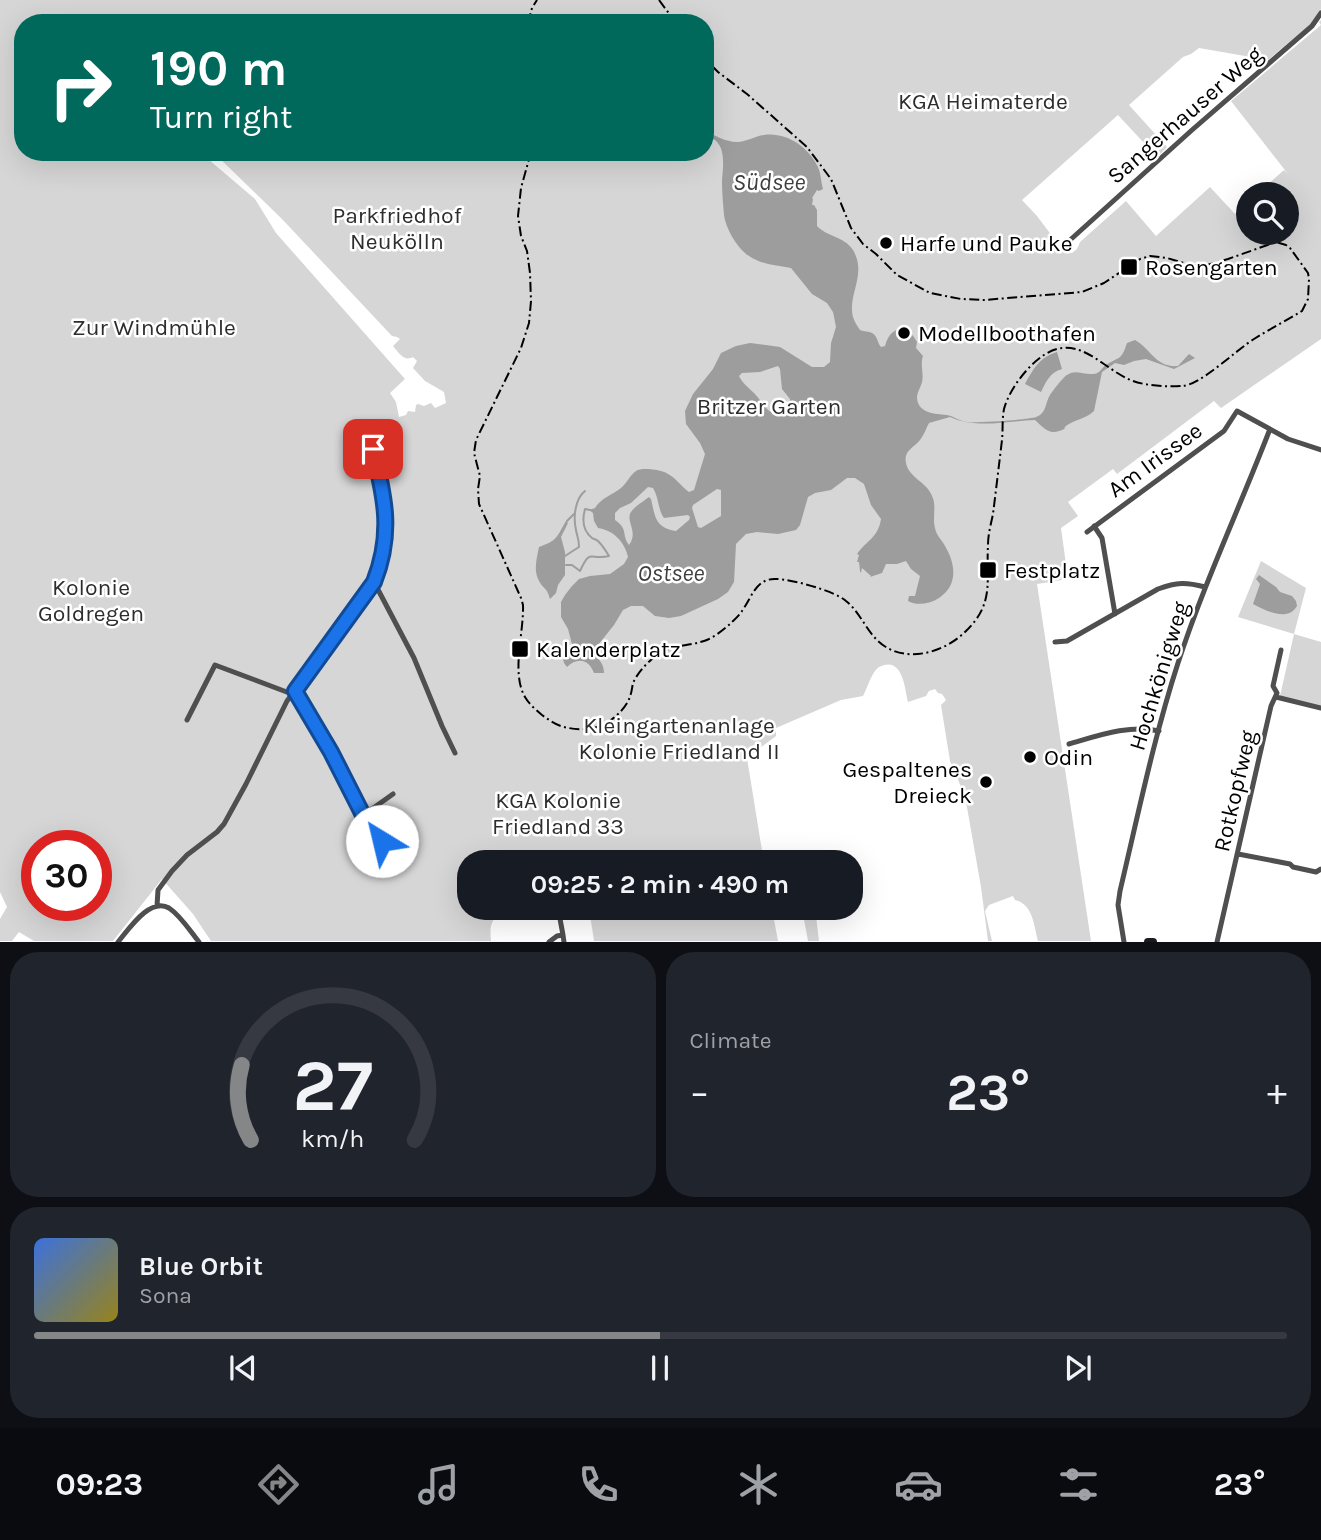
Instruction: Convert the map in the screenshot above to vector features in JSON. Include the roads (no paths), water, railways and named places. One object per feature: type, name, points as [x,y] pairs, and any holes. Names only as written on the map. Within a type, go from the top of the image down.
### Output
[{"type":"main road","points":[[1148,942],[1153,942]]},
{"type":"street","name":"Sangerhauser Weg","points":[[1069,242],[1312,26],[1321,13]]},
{"type":"street","name":"Am Irissee","points":[[1087,532],[1224,431],[1237,411],[1270,429]]},
{"type":"street","points":[[1270,429],[1296,442],[1321,450]]},
{"type":"street","name":"Hochkönigweg","points":[[1124,942],[1118,905],[1120,891],[1178,662],[1205,587],[1270,429]]},
{"type":"street","points":[[157,906],[158,890],[172,871],[224,824],[279,715],[374,582],[384,549],[386,531],[373,449]]},
{"type":"street","points":[[1094,527],[1102,538],[1115,614]]},
{"type":"street","points":[[374,582],[413,657],[455,753]]},
{"type":"street","points":[[1055,642],[1067,641],[1173,583],[1188,582],[1205,587]]},
{"type":"street","name":"Rotkopfweg","points":[[1217,942],[1271,706],[1277,694],[1273,686],[1281,650]]},
{"type":"street","points":[[187,720],[215,665],[293,693],[331,752],[362,813],[386,845]]},
{"type":"street","points":[[1276,697],[1321,708]]},
{"type":"street","points":[[1069,744],[1128,730],[1144,728],[1159,731]]},
{"type":"street","points":[[362,813],[393,794]]},
{"type":"street","points":[[1238,854],[1316,872],[1321,869]]},
{"type":"street","points":[[118,942],[146,911],[157,906],[172,910],[199,942]]},
{"type":"street","points":[[549,942],[557,936],[563,938],[560,920]]},
{"type":"water","points":[[773,135],[796,142],[809,153],[818,167],[823,189],[817,190],[812,198],[812,205],[817,210],[817,226],[849,245],[857,258],[858,273],[852,310],[857,325],[860,330],[874,334],[881,347],[885,346],[891,334],[899,329],[913,336],[917,342],[916,348],[923,356],[918,403],[928,412],[951,416],[965,421],[950,417],[929,423],[920,440],[908,451],[906,458],[911,473],[930,491],[935,528],[953,567],[952,581],[939,598],[919,604],[908,601],[909,596],[915,596],[920,576],[906,561],[886,564],[882,573],[870,577],[862,568],[861,573],[857,554],[875,535],[881,519],[871,505],[864,484],[855,478],[847,478],[831,490],[808,497],[796,530],[778,534],[746,534],[736,544],[734,582],[728,592],[718,599],[681,616],[669,618],[655,616],[643,606],[631,606],[623,610],[594,650],[603,665],[604,673],[594,673],[586,662],[582,661],[567,667],[563,658],[573,648],[568,629],[561,617],[561,602],[579,579],[610,574],[624,564],[628,557],[618,538],[609,531],[598,528],[593,513],[589,510],[621,488],[639,470],[652,469],[665,473],[689,492],[694,490],[705,454],[686,424],[685,411],[693,394],[713,369],[721,353],[750,343],[780,347],[812,367],[824,367],[830,362],[831,343],[836,327],[833,312],[827,303],[812,294],[791,268],[754,259],[745,253],[733,238],[724,215],[723,161],[714,136],[737,142]],"holes":[[[778,366],[782,389],[790,399],[790,406],[773,413],[739,376],[742,373],[760,372]],[[648,487],[653,488],[664,518],[690,517],[676,531],[664,527],[657,520],[649,497],[631,512],[633,536],[629,545],[622,527],[615,520],[615,513]],[[717,489],[721,490],[721,516],[701,528],[698,527],[693,505]]]},
{"type":"water","points":[[1135,340],[1159,361],[1170,366],[1178,366],[1189,354],[1195,358],[1174,369],[1146,359],[1124,365],[1115,363],[1102,372],[1094,411],[1059,431],[1048,431],[1035,420],[992,423],[967,422],[1036,417],[1044,410],[1050,395],[1065,376],[1073,372],[1097,373],[1121,355],[1127,343]]},
{"type":"water","points":[[1057,352],[1062,369],[1051,375],[1041,392],[1025,384],[1038,364]]},
{"type":"water","points":[[566,521],[568,523],[561,537],[565,552],[565,575],[550,599],[537,577],[537,555],[539,547],[556,538]]},
{"type":"water","points":[[1259,575],[1280,592],[1292,596],[1297,606],[1293,611],[1276,614],[1253,604],[1260,584],[1256,579]]},
{"type":"waterway","points":[[565,556],[579,547],[575,514],[577,503],[585,491]]},
{"type":"waterway","points":[[566,565],[572,565],[580,571],[589,557],[609,556],[585,529],[585,509],[590,510]]},
{"type":"waterway","points":[[567,521],[575,513]]},
{"type":"railway","points":[[530,14],[537,0]]},
{"type":"railway","points":[[659,0],[669,14]]},
{"type":"railway","points":[[528,161],[521,188],[518,216],[530,273],[529,323],[521,348],[476,440],[474,453],[480,476],[479,504],[523,605],[518,665],[521,687],[528,702],[542,715],[558,725],[570,728],[595,728],[611,720],[625,706],[633,683],[652,659],[671,648],[704,641],[717,634],[739,615],[755,589],[769,580],[802,583],[840,597],[855,610],[877,640],[887,648],[922,654],[946,646],[975,621],[985,601],[988,537],[998,477],[1004,409],[1014,386],[1031,365],[1057,349],[1068,348],[1090,355],[1133,381],[1151,385],[1182,386],[1199,380],[1254,339],[1302,311],[1308,299],[1308,273],[1290,248],[1276,242],[1207,265],[1191,265],[1150,256],[1140,259],[1104,283],[1082,292],[984,300],[930,293],[897,275],[863,244],[851,228],[831,179],[807,147],[714,68]]},
{"type":"place","name":"Harfe und Pauke","points":[[886,243]]},
{"type":"place","name":"Rosengarten","points":[[1129,267]]},
{"type":"place","name":"Modellboothafen","points":[[904,333]]},
{"type":"place","name":"Festplatz","points":[[988,570]]},
{"type":"place","name":"Kalenderplatz","points":[[520,649]]},
{"type":"place","name":"Odin","points":[[1030,757]]},
{"type":"place","name":"Gespaltenes Dreieck","points":[[986,782]]},
{"type":"park label","name":"KGA Heimaterde","points":[[983,101]]},
{"type":"park label","name":"Parkfriedhof Neukölln","points":[[397,228]]},
{"type":"park label","name":"Zur Windmühle","points":[[154,327]]},
{"type":"park label","name":"Britzer Garten","points":[[769,406]]},
{"type":"park label","name":"Kolonie Goldregen","points":[[91,600]]},
{"type":"park label","name":"Kleingartenanlage Kolonie Friedland II","points":[[679,738]]},
{"type":"park label","name":"KGA Kolonie Friedland 33","points":[[558,813]]},
{"type":"water label","name":"Südsee","points":[[769,182]]},
{"type":"water label","name":"Ostsee","points":[[671,573]]}]
